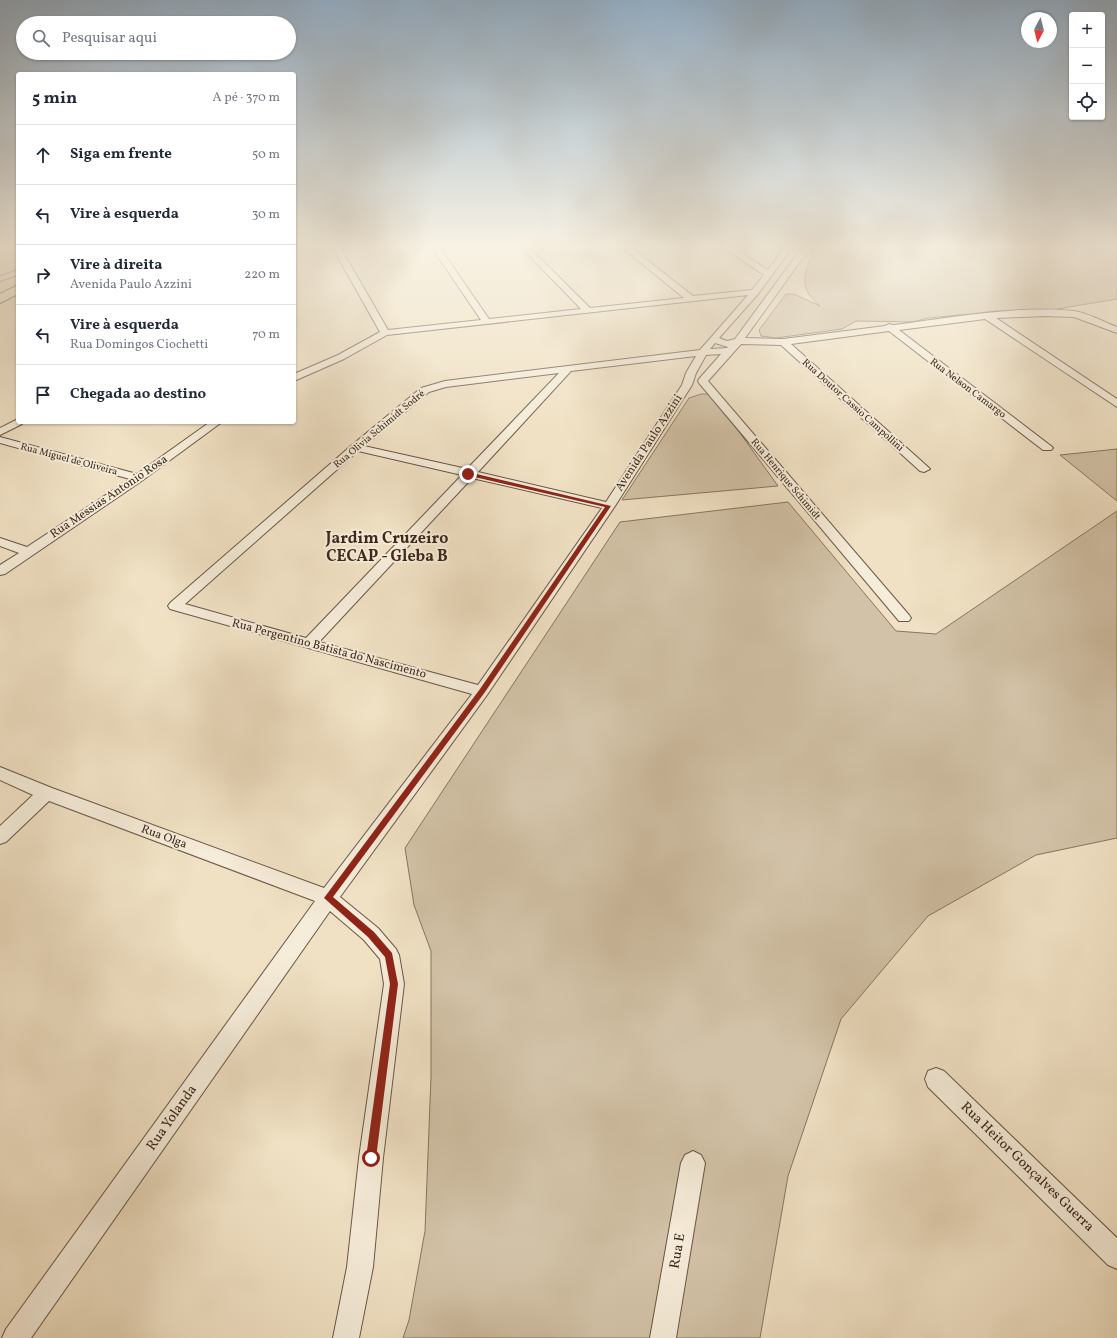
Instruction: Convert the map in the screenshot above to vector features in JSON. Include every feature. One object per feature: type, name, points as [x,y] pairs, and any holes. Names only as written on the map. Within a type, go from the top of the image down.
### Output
[{"type":"street","points":[[371,307],[385,333]]},
{"type":"street","points":[[477,307],[487,322]]},
{"type":"street","points":[[296,377],[341,357],[385,333],[417,328],[487,322],[609,307]]},
{"type":"street","name":"Avenida Paulo Azzini","points":[[328,898],[482,691],[609,506],[688,381],[704,352],[741,307]]},
{"type":"street","points":[[688,381],[703,381],[738,341],[762,307]]},
{"type":"street","points":[[715,337],[716,340],[723,343],[738,341],[783,342],[889,327],[987,316],[1044,313],[1075,314],[1117,330]]},
{"type":"street","points":[[987,316],[1117,404]]},
{"type":"street","name":"Rua Nelson Camargo","points":[[889,327],[1047,448]]},
{"type":"street","name":"Rua Doutor Cassio Campollini","points":[[783,342],[924,469]]},
{"type":"street","name":"Rua Olivia Schimidt Sodré","points":[[175,606],[356,447],[425,390],[434,386],[704,352],[729,351]]},
{"type":"street","points":[[309,644],[568,369]]},
{"type":"street","name":"Rua Henrique Schimidt","points":[[703,381],[904,618]]},
{"type":"street","points":[[0,432],[16,423]]},
{"type":"street","name":"Rua Messias Antonio Rosa","points":[[0,570],[139,478],[214,424]]},
{"type":"street","name":"Rua Miguel de Oliveira","points":[[0,440],[139,478]]},
{"type":"street","points":[[356,447],[609,506]]},
{"type":"street","points":[[0,542],[29,552]]},
{"type":"street","name":"Rua Pergentino Batista do Nascimento","points":[[175,606],[482,691]]},
{"type":"street","name":"Rua Olga","points":[[0,773],[46,793],[328,898],[371,934],[389,955],[394,984],[371,1158],[360,1267],[346,1338]]},
{"type":"street","points":[[0,837],[46,793]]},
{"type":"street","name":"Rua Yolanda","points":[[15,1338],[328,898]]},
{"type":"street","name":"Rua Heitor Gonçalves Guerra","points":[[936,1078],[1117,1256]]},
{"type":"street","name":"Rua E","points":[[663,1338],[693,1164]]},
{"type":"shaded area","points":[[776,307],[1066,307],[1021,315],[959,315],[928,318],[913,322],[856,321],[842,329],[776,338],[761,336],[759,330]]},
{"type":"shaded area","points":[[701,394],[712,394],[778,486],[622,500],[689,398]]},
{"type":"shaded area","points":[[1117,449],[1117,501],[1060,455]]},
{"type":"shaded area","points":[[788,502],[896,631],[936,634],[1117,511],[1117,838],[1036,855],[928,916],[841,1019],[788,1176],[760,1338],[403,1338],[409,1320],[425,1231],[431,1077],[431,951],[414,905],[405,848],[620,522]]},
{"type":"district","name":"Jardim Cruzeiro CECAP - Gleba B","points":[[387,548]]},
{"type":"route","points":[[371,1158],[394,984],[389,955],[371,934],[328,898],[482,691],[609,506],[468,474]]}]
